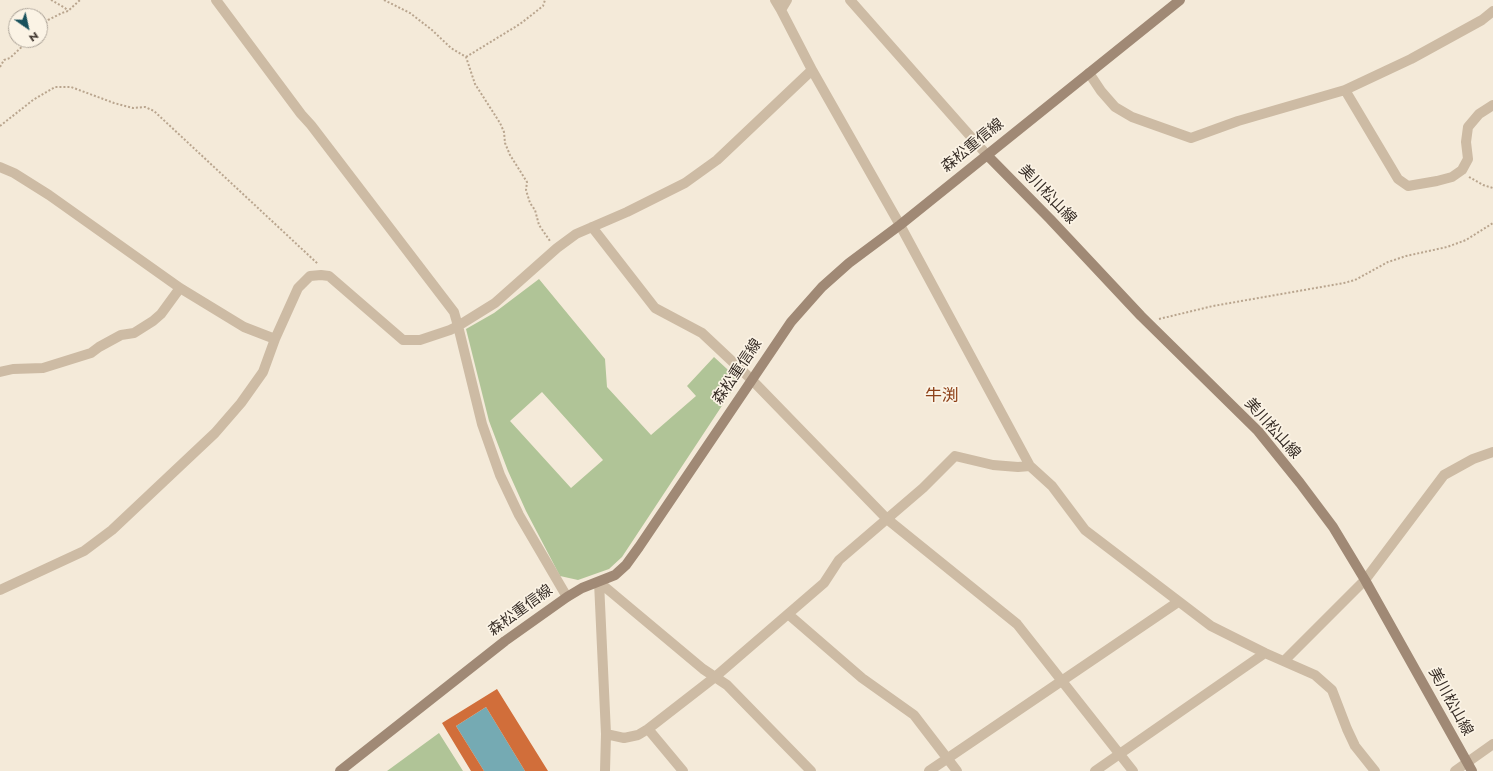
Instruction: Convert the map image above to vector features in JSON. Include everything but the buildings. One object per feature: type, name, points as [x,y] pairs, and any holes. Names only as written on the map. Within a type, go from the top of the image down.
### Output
[{"type":"main road","name":"森松重信線","points":[[340,771],[505,641],[567,597],[582,588],[615,575],[626,565],[791,322],[822,287],[848,263],[900,225],[1180,0]]},
{"type":"main road","name":"美川松山線","points":[[986,155],[1050,219],[1147,322],[1258,432],[1300,483],[1328,521],[1365,580],[1469,767]]},
{"type":"street","points":[[216,0],[301,114],[311,124],[454,312],[482,424],[500,475],[519,515],[567,597]]},
{"type":"street","points":[[775,0],[812,70],[900,225],[1030,466],[1052,486],[1085,530],[1178,602],[1211,626],[1265,653],[1315,674],[1332,690],[1352,740],[1375,771]]},
{"type":"street","points":[[781,10],[787,0]]},
{"type":"street","points":[[850,0],[986,155]]},
{"type":"street","points":[[1089,73],[1101,91],[1115,106],[1132,117],[1191,138],[1238,121],[1345,90],[1411,59],[1482,20],[1493,11]]},
{"type":"street","points":[[0,590],[84,551],[112,530],[215,433],[241,403],[263,372],[275,339],[298,288],[310,276],[329,276],[403,340],[420,340],[450,330],[495,303],[557,248],[576,234],[627,212],[685,183],[717,160],[812,70]]},
{"type":"street","points":[[1345,90],[1398,179],[1408,186],[1452,177],[1460,172],[1468,159],[1466,142],[1468,127],[1479,114],[1493,105]]},
{"type":"street","points":[[0,167],[14,173],[49,195],[180,288],[244,327],[275,339]]},
{"type":"street","points":[[592,227],[655,308],[702,333],[751,379],[887,519],[1017,624],[1132,771]]},
{"type":"street","points":[[0,372],[13,369],[43,368],[92,353],[99,347],[120,335],[134,333],[153,321],[161,314],[180,288]]},
{"type":"street","points":[[1284,660],[1365,580],[1444,475],[1473,459],[1493,452]]},
{"type":"street","points":[[606,734],[624,738],[638,735],[648,729],[715,677],[824,583],[839,560],[923,488],[955,456],[993,465],[1018,467],[1030,466]]},
{"type":"street","points":[[599,582],[703,669],[727,685],[811,771]]},
{"type":"street","points":[[599,582],[606,734],[605,771]]},
{"type":"street","points":[[929,771],[1178,602]]},
{"type":"street","points":[[788,614],[862,678],[914,714],[957,771]]},
{"type":"street","points":[[1095,771],[1265,653]]},
{"type":"street","points":[[648,729],[683,771]]},
{"type":"street","points":[[1454,771],[1469,767],[1493,744]]},
{"type":"path","points":[[51,0],[68,11]]},
{"type":"path","points":[[48,22],[53,17],[68,11],[80,0]]},
{"type":"path","points":[[384,0],[410,13],[432,30],[450,48],[466,57],[475,84],[500,123],[510,155],[527,182],[526,190],[530,202],[535,210],[539,225],[544,234],[557,248]]},
{"type":"path","points":[[466,57],[525,20],[543,6],[545,0]]},
{"type":"path","points":[[0,67],[4,60],[10,58],[21,48]]},
{"type":"path","points":[[0,126],[33,100],[55,87],[71,87],[114,103],[133,108],[145,107],[154,111],[329,276]]},
{"type":"path","points":[[1460,172],[1475,181],[1493,188]]},
{"type":"path","points":[[1147,322],[1213,306],[1355,280],[1388,262],[1406,256],[1447,247],[1466,240],[1493,223]]},
{"type":"green space","points":[[539,279],[605,359],[607,387],[651,435],[696,396],[687,386],[714,357],[739,380],[622,557],[609,569],[578,580],[560,576],[526,511],[508,471],[489,421],[466,329],[494,313]],"holes":[[[542,392],[603,460],[571,488],[510,421]]]},
{"type":"green space","points":[[439,733],[463,771],[387,771]]},
{"type":"water","points":[[486,707],[525,771],[484,771],[456,726]]},
{"type":"district","name":"牛渕","points":[[942,397]]}]
